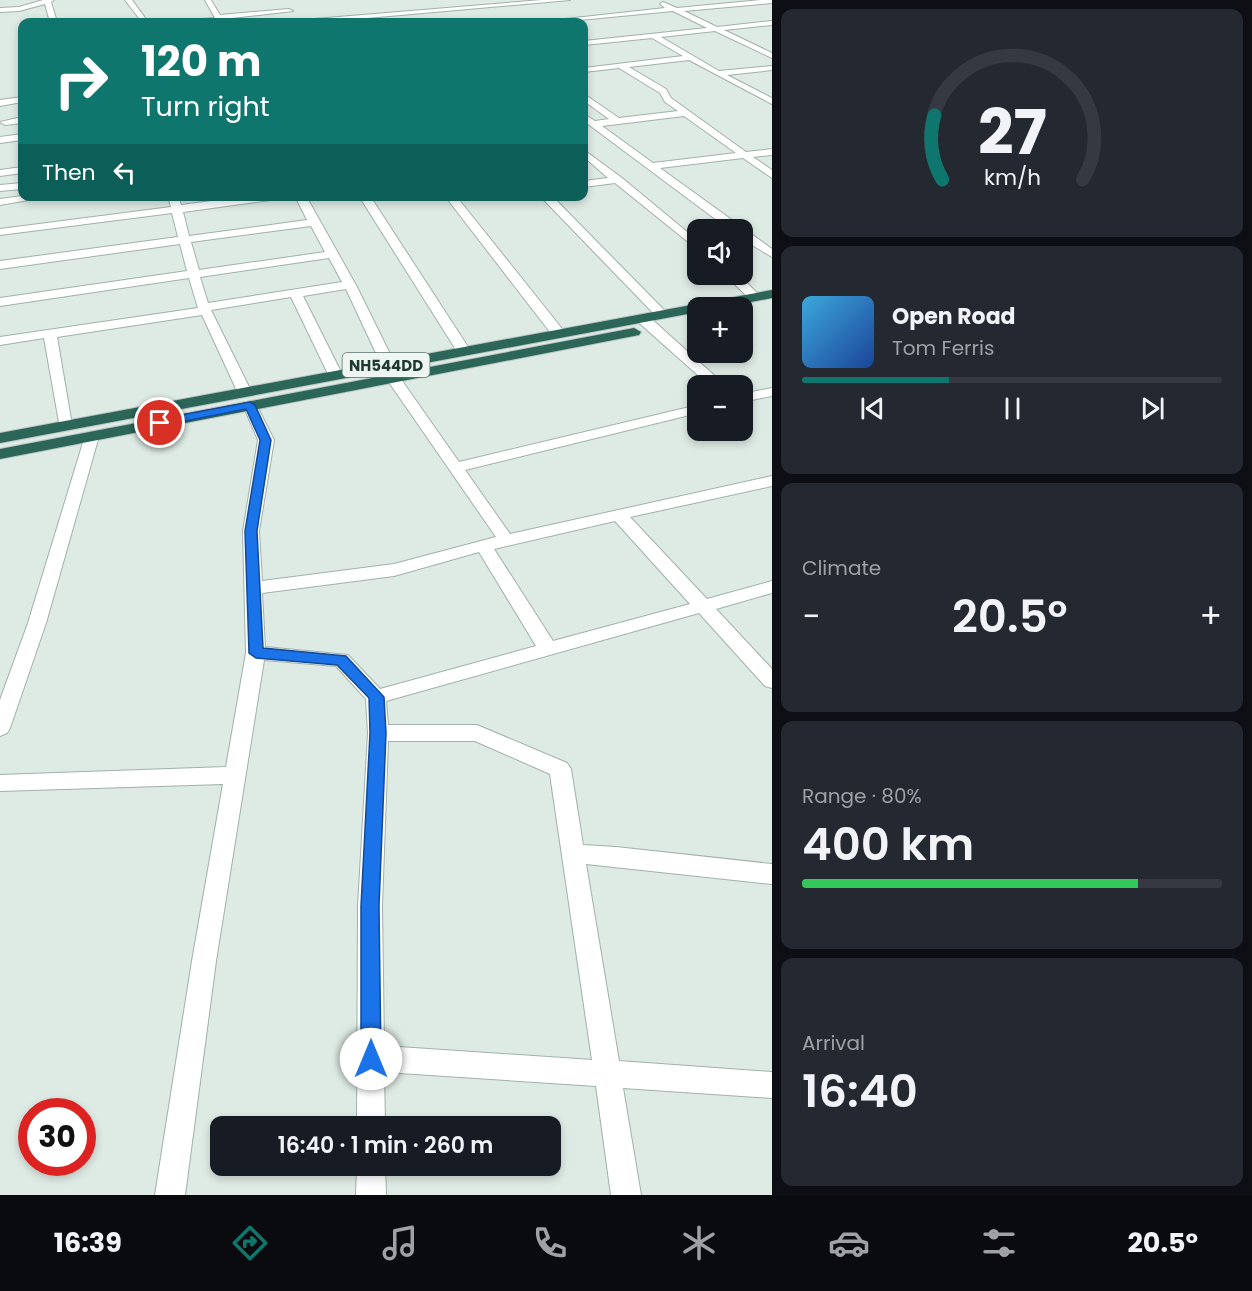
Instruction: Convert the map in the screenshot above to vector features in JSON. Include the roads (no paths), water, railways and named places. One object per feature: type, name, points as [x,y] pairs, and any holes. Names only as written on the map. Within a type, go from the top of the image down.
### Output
[{"type":"highway","name":"NH544DD","points":[[0,454],[92,436],[335,374],[390,371],[463,350],[772,294]]},
{"type":"highway","points":[[753,309],[772,306]]},
{"type":"highway","name":"NH544DD","points":[[0,438],[66,425],[247,398],[390,371],[687,322]]},
{"type":"street","points":[[128,0],[142,18]]},
{"type":"street","points":[[208,0],[219,18]]},
{"type":"street","points":[[278,0],[293,18]]},
{"type":"street","points":[[463,0],[478,15]]},
{"type":"street","points":[[354,18],[567,0]]},
{"type":"street","points":[[653,0],[772,56]]},
{"type":"street","points":[[730,0],[772,18]]},
{"type":"street","points":[[0,1],[31,6]]},
{"type":"street","points":[[0,10],[19,9],[49,1],[53,18]]},
{"type":"street","points":[[587,18],[772,2]]},
{"type":"street","points":[[388,7],[393,15]]},
{"type":"street","points":[[235,18],[289,11]]},
{"type":"street","points":[[588,43],[772,23]]},
{"type":"street","points":[[653,36],[772,101]]},
{"type":"street","points":[[588,70],[690,58]]},
{"type":"street","points":[[621,66],[663,91],[668,100],[772,175]]},
{"type":"street","points":[[719,73],[772,68]]},
{"type":"street","points":[[0,102],[18,100]]},
{"type":"street","points":[[588,100],[618,122]]},
{"type":"street","points":[[0,110],[18,108]]},
{"type":"street","points":[[594,124],[686,113]]},
{"type":"street","points":[[5,122],[18,120]]},
{"type":"street","points":[[588,120],[723,219]]},
{"type":"street","points":[[0,140],[18,138]]},
{"type":"street","points":[[651,166],[772,152]]},
{"type":"street","points":[[588,156],[687,238]]},
{"type":"street","points":[[0,173],[18,171]]},
{"type":"street","points":[[588,184],[618,180]]},
{"type":"street","points":[[0,188],[18,186]]},
{"type":"street","points":[[0,202],[18,200]]},
{"type":"street","points":[[170,1195],[204,962],[256,653],[251,531],[266,440],[205,309],[174,201]]},
{"type":"street","points":[[0,232],[239,201]]},
{"type":"street","points":[[303,201],[349,285],[390,371],[506,540]]},
{"type":"street","points":[[367,201],[463,350]]},
{"type":"street","points":[[454,201],[558,333]]},
{"type":"street","points":[[550,201],[661,314]]},
{"type":"street","points":[[0,265],[314,222]]},
{"type":"street","points":[[753,241],[772,254]]},
{"type":"street","points":[[0,302],[332,254]]},
{"type":"street","points":[[0,341],[349,285]]},
{"type":"street","points":[[742,285],[755,297]]},
{"type":"street","points":[[295,293],[335,374]]},
{"type":"street","points":[[642,318],[706,375]]},
{"type":"street","points":[[50,333],[66,425]]},
{"type":"street","points":[[753,396],[772,392]]},
{"type":"street","points":[[456,467],[687,412]]},
{"type":"street","points":[[0,728],[37,623],[92,436]]},
{"type":"street","points":[[253,588],[394,570],[506,540],[772,481]]},
{"type":"street","points":[[619,515],[772,681]]},
{"type":"street","points":[[484,546],[548,649]]},
{"type":"street","points":[[376,697],[772,587]]},
{"type":"street","points":[[256,653],[341,660],[376,697],[378,733],[370,906],[371,1116]]},
{"type":"street","points":[[378,733],[477,733],[560,769],[626,1195]]},
{"type":"street","points":[[0,783],[235,775]]},
{"type":"street","points":[[573,854],[616,856],[772,874]]},
{"type":"street","points":[[371,1059],[772,1085]]},
{"type":"street","points":[[371,1176],[371,1195]]}]
